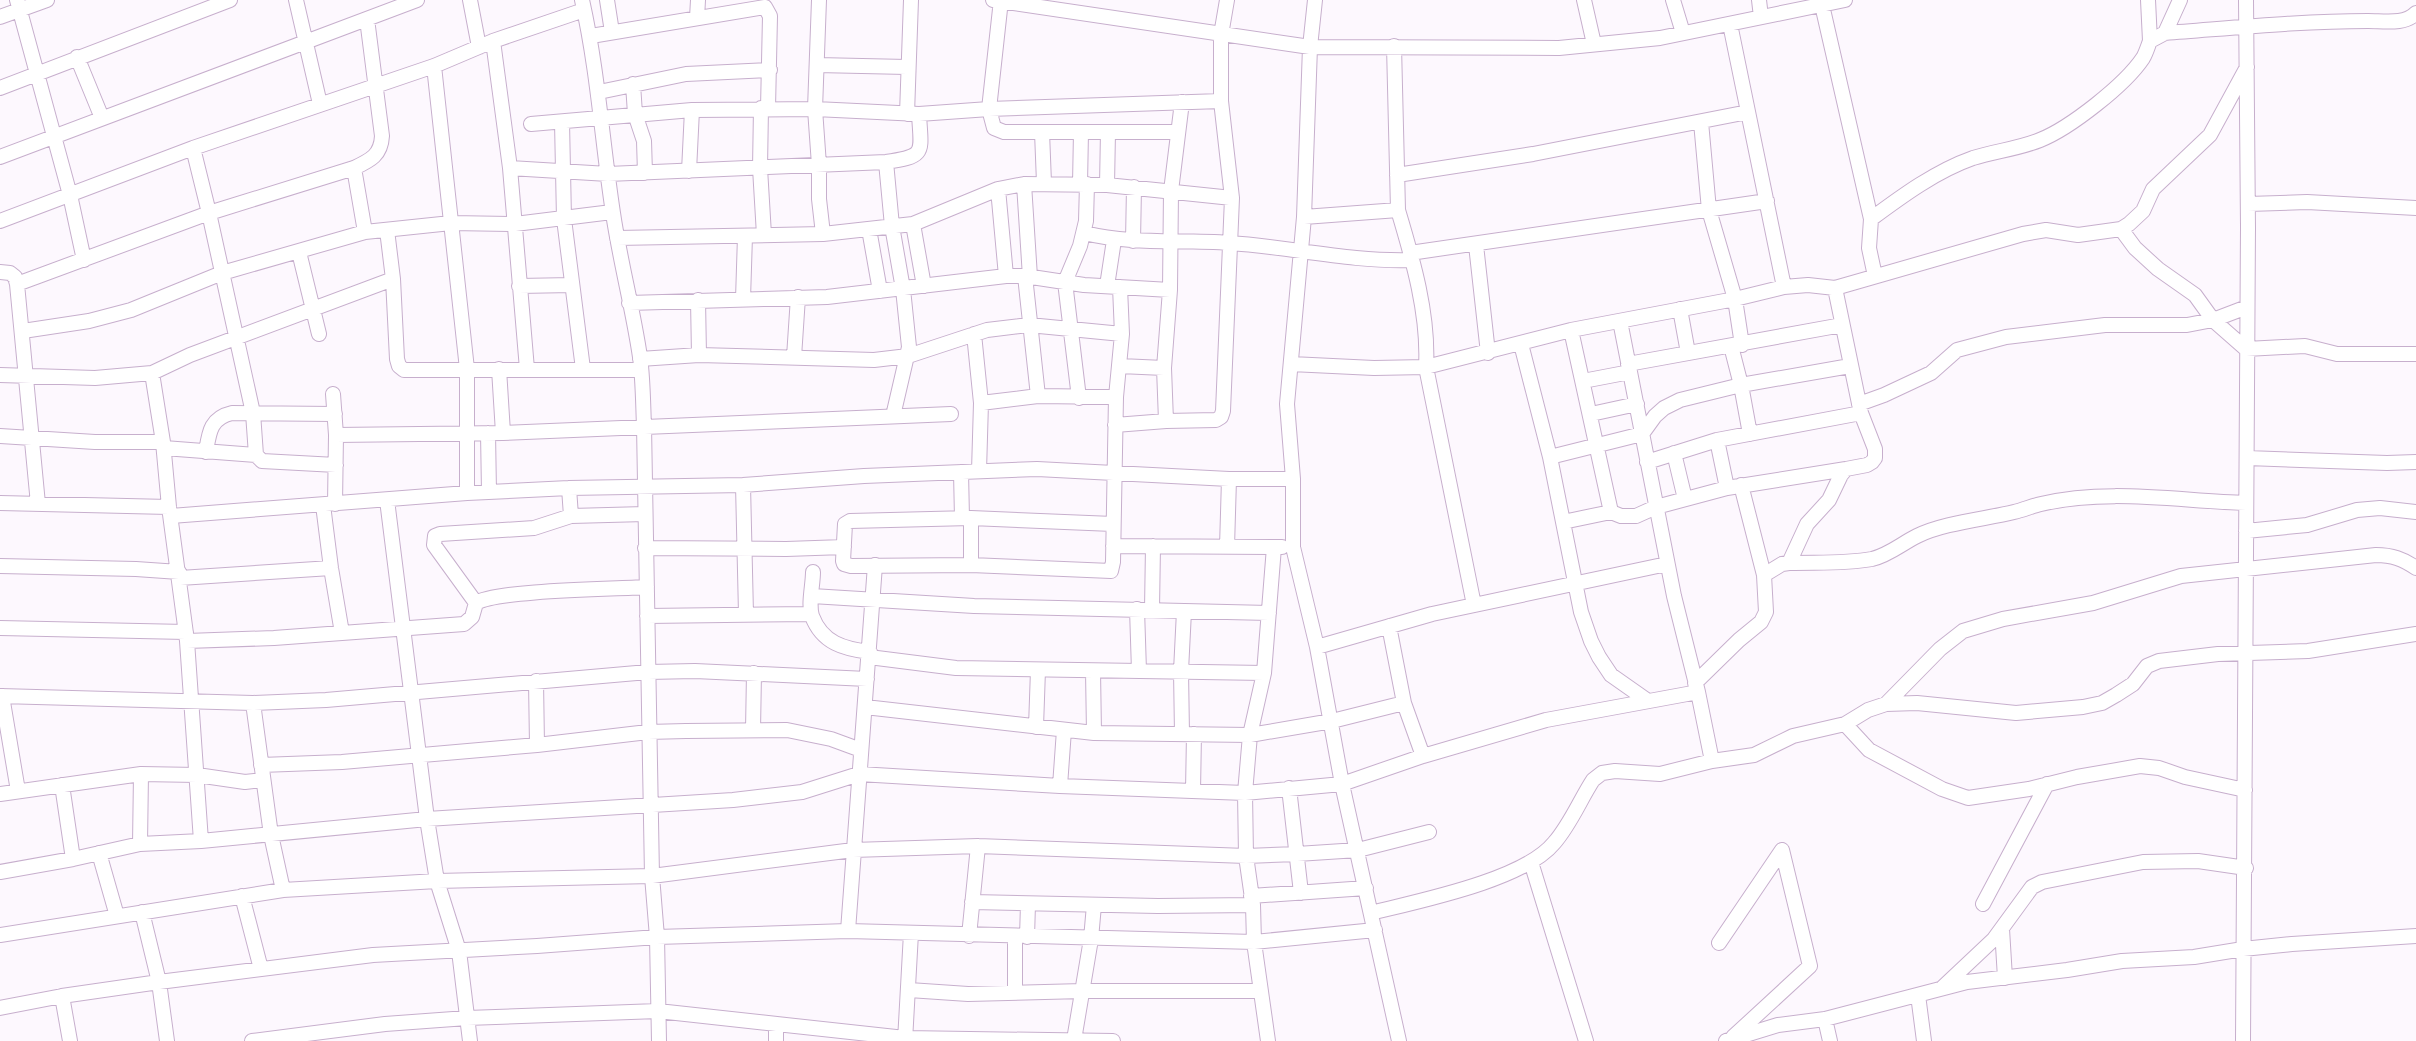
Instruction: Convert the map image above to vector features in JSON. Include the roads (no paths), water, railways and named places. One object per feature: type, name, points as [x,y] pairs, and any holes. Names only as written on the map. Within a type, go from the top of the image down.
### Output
[{"type":"street","points":[[0,18],[18,5],[47,0]]},
{"type":"street","points":[[0,88],[230,0]]},
{"type":"street","points":[[296,0],[320,104]]},
{"type":"street","points":[[0,157],[417,0]]},
{"type":"street","points":[[470,0],[479,47]]},
{"type":"street","points":[[607,0],[612,32]]},
{"type":"street","points":[[697,18],[698,0]]},
{"type":"street","points":[[819,0],[814,109],[823,234]]},
{"type":"street","points":[[510,168],[608,174],[886,162],[913,158],[919,153],[921,146],[913,114],[907,67],[911,0]]},
{"type":"street","points":[[1178,132],[997,130],[992,124],[990,109],[999,0],[1074,6],[1221,35],[1310,47],[1559,48],[1660,38],[1845,0]]},
{"type":"street","points":[[1115,425],[1216,420],[1221,417],[1223,411],[1232,198],[1221,101],[1221,35],[1227,0]]},
{"type":"street","points":[[1315,0],[1310,47],[1304,218],[1287,404],[1293,479],[1293,547],[1317,647],[1342,784],[1399,1041]]},
{"type":"street","points":[[1584,0],[1594,44]]},
{"type":"street","points":[[1673,0],[1683,33]]},
{"type":"street","points":[[1759,0],[1761,17]]},
{"type":"street","points":[[1871,219],[1902,196],[1964,162],[2039,141],[2066,127],[2120,83],[2143,57],[2150,41],[2148,0]]},
{"type":"street","points":[[2165,33],[2180,0]]},
{"type":"street","points":[[2243,1041],[2247,654],[2246,0]]},
{"type":"street","points":[[18,5],[70,195],[84,260]]},
{"type":"street","points":[[0,221],[193,148],[434,66],[583,5],[591,36],[599,92],[600,118],[612,212],[640,364],[644,426],[652,876],[657,937],[659,1041]]},
{"type":"street","points":[[1822,5],[1871,219],[1869,248],[1875,276]]},
{"type":"street","points":[[591,36],[765,7],[770,16],[770,70],[764,108],[760,168],[764,235]]},
{"type":"street","points":[[2150,41],[2165,33],[2246,26],[2400,21],[2411,18],[2416,12]]},
{"type":"street","points":[[17,285],[209,213],[354,168],[374,159],[382,147],[382,136],[367,19]]},
{"type":"street","points":[[1730,24],[1784,287]]},
{"type":"street","points":[[493,41],[510,168],[526,369]]},
{"type":"street","points":[[1394,46],[1398,210],[1411,256],[1427,347],[1426,368],[1474,604]]},
{"type":"street","points":[[77,57],[102,118]]},
{"type":"street","points":[[817,65],[907,67]]},
{"type":"street","points":[[434,66],[467,369],[467,493]]},
{"type":"street","points":[[1291,364],[1426,368],[1521,345],[1571,330],[1735,299],[1784,287],[1808,285],[1835,288],[2023,234],[2046,230],[2078,235],[2121,229],[2130,224],[2143,211],[2153,189],[2169,172],[2210,135],[2247,67]]},
{"type":"street","points":[[599,92],[686,74],[770,70]]},
{"type":"street","points":[[633,84],[635,114],[644,141],[645,173]]},
{"type":"street","points":[[531,124],[692,110],[764,108],[913,114],[1221,101]]},
{"type":"street","points":[[1166,421],[1164,368],[1170,290],[1171,191],[1182,102]]},
{"type":"street","points":[[689,171],[692,110]]},
{"type":"street","points":[[1397,175],[1533,154],[1748,112]]},
{"type":"street","points":[[562,122],[564,219],[584,369]]},
{"type":"street","points":[[1701,122],[1709,210],[1735,299],[1736,346],[1750,434]]},
{"type":"street","points":[[1042,132],[1044,183]]},
{"type":"street","points":[[1079,398],[1065,282],[1086,222],[1081,132]]},
{"type":"street","points":[[1107,185],[1108,132]]},
{"type":"street","points":[[193,148],[253,413],[256,455],[262,461],[336,465]]},
{"type":"street","points":[[886,162],[891,226],[903,288],[909,347],[893,416]]},
{"type":"street","points":[[354,168],[365,232]]},
{"type":"street","points":[[617,238],[823,234],[913,224],[998,189],[1024,184],[1107,185],[1232,198]]},
{"type":"street","points":[[1024,184],[1029,325],[1038,396]]},
{"type":"street","points":[[1133,242],[1134,187]]},
{"type":"street","points":[[998,189],[1006,276]]},
{"type":"street","points":[[1084,233],[1133,242],[1230,243],[1373,260],[1767,201]]},
{"type":"street","points":[[2248,204],[2307,202],[2416,207]]},
{"type":"street","points":[[1304,218],[1398,210]]},
{"type":"street","points":[[23,331],[90,321],[130,310],[222,273],[365,232],[451,223],[515,224],[612,212]]},
{"type":"street","points":[[913,224],[924,286]]},
{"type":"street","points":[[868,229],[880,291]]},
{"type":"street","points":[[2121,229],[2135,248],[2158,269],[2195,295],[2213,320],[2246,349],[2305,346],[2337,354],[2416,354]]},
{"type":"street","points":[[387,230],[399,366],[404,370],[584,369],[640,364],[699,355],[874,360],[908,356],[987,330],[1029,325],[1122,334]]},
{"type":"street","points":[[743,299],[745,236]]},
{"type":"street","points":[[1113,524],[967,518],[850,520],[845,524],[844,564],[971,565],[1107,572],[1112,567],[1116,397],[1122,334],[1113,286],[1114,240]]},
{"type":"street","points":[[1476,245],[1488,352]]},
{"type":"street","points":[[299,252],[319,334]]},
{"type":"street","points":[[0,272],[10,273],[15,277],[17,285],[38,504]]},
{"type":"street","points":[[629,303],[827,297],[1006,276],[1170,290]]},
{"type":"street","points":[[0,375],[95,378],[152,373],[190,355],[393,279]]},
{"type":"street","points":[[519,286],[573,285]]},
{"type":"street","points":[[1563,522],[1611,512],[1628,517],[1636,516],[1656,507],[1727,488],[1867,465],[1875,458],[1875,449],[1860,409],[1835,288]]},
{"type":"street","points":[[794,357],[798,297]]},
{"type":"street","points":[[698,300],[699,355]]},
{"type":"street","points":[[1647,462],[1717,440],[1860,409],[1931,373],[1957,350],[2006,337],[2105,325],[2187,325],[2213,320],[2247,308]]},
{"type":"street","points":[[1680,309],[1688,353]]},
{"type":"street","points":[[1620,321],[1667,564],[1712,761]]},
{"type":"street","points":[[1583,381],[1688,353],[1842,325]]},
{"type":"street","points":[[1571,330],[1611,512]]},
{"type":"street","points":[[974,334],[981,403],[979,471]]},
{"type":"street","points":[[1521,345],[1550,457],[1581,612],[1599,657],[1611,675],[1648,701]]},
{"type":"street","points":[[1120,366],[1164,368]]},
{"type":"street","points":[[1550,457],[1642,434],[1654,416],[1680,400],[1741,385],[1850,366]]},
{"type":"street","points":[[499,369],[503,433]]},
{"type":"street","points":[[152,373],[164,445],[186,637],[201,842]]},
{"type":"street","points":[[333,394],[336,465],[329,504],[330,568],[342,633]]},
{"type":"street","points":[[981,403],[1038,396],[1116,397]]},
{"type":"street","points":[[1591,414],[1636,404]]},
{"type":"street","points":[[206,452],[214,422],[222,416],[253,413],[335,414]]},
{"type":"street","points":[[336,435],[467,435],[951,414]]},
{"type":"street","points":[[488,434],[489,492]]},
{"type":"street","points":[[0,436],[164,445],[206,452],[256,455]]},
{"type":"street","points":[[1717,440],[1727,488]]},
{"type":"street","points":[[1674,453],[1685,499]]},
{"type":"street","points":[[2247,458],[2416,462]]},
{"type":"street","points":[[0,503],[170,512],[329,504],[467,493],[570,488],[743,485],[864,476],[1037,469],[1229,479],[1293,479]]},
{"type":"street","points":[[1790,563],[1807,524],[1829,500],[1841,475],[1846,470]]},
{"type":"street","points":[[961,472],[971,565]]},
{"type":"street","points":[[1227,547],[1229,479]]},
{"type":"street","points":[[743,485],[746,615]]},
{"type":"street","points":[[0,873],[140,844],[201,842],[427,819],[733,800],[791,794],[859,774],[1060,786],[1245,793],[1342,784],[1423,756],[1546,720],[1648,701],[1696,687],[1764,618],[1766,612],[1764,575],[1741,485]]},
{"type":"street","points":[[570,488],[571,516]]},
{"type":"street","points":[[1764,575],[1782,564],[1857,561],[1874,558],[1903,546],[1916,536],[1935,530],[2040,504],[2086,497],[2246,503]]},
{"type":"street","points":[[387,500],[427,819],[437,881],[459,951],[470,1041]]},
{"type":"street","points":[[2246,531],[2307,525],[2357,510],[2380,508],[2416,512]]},
{"type":"street","points":[[476,603],[434,545],[435,536],[534,528],[571,516],[645,514]]},
{"type":"street","points":[[1113,546],[1293,547]]},
{"type":"street","points":[[1152,609],[1153,546]]},
{"type":"street","points":[[645,548],[844,547]]},
{"type":"street","points":[[1268,1041],[1254,942],[1252,900],[1246,856],[1245,793],[1250,735],[1264,673],[1274,547]]},
{"type":"street","points":[[1886,704],[1940,649],[1963,631],[2003,619],[2093,603],[2181,576],[2388,555],[2403,559],[2416,568]]},
{"type":"street","points":[[1317,647],[1474,604],[1667,564]]},
{"type":"street","points":[[848,931],[852,850],[874,600],[875,565]]},
{"type":"street","points":[[0,566],[136,569],[179,575],[330,568]]},
{"type":"street","points":[[813,572],[812,614],[822,633],[840,648],[956,668],[1264,673]]},
{"type":"street","points":[[0,628],[186,637],[274,638],[464,624],[472,617],[476,603],[487,598],[647,587]]},
{"type":"street","points":[[812,596],[974,606],[1269,613]]},
{"type":"street","points":[[1137,609],[1139,671]]},
{"type":"street","points":[[1184,611],[1181,671],[1193,791]]},
{"type":"street","points":[[647,616],[812,614]]},
{"type":"street","points":[[1389,626],[1404,703],[1423,756]]},
{"type":"street","points":[[1371,913],[1481,884],[1531,862],[1554,844],[1593,780],[1602,772],[1660,774],[1712,761],[1754,755],[1793,736],[1845,724],[1868,710],[1886,704],[1917,703],[2016,713],[2083,707],[2102,703],[2116,695],[2133,684],[2147,666],[2159,661],[2218,654],[2308,651],[2416,634]]},
{"type":"street","points":[[2394,638],[2416,645]]},
{"type":"street","points":[[1036,727],[1038,670]]},
{"type":"street","points":[[1093,670],[1094,733]]},
{"type":"street","points":[[18,790],[14,759],[4,733],[1,696],[253,703],[326,700],[648,672],[695,671],[867,679]]},
{"type":"street","points":[[753,730],[754,673]]},
{"type":"street","points":[[536,681],[537,745]]},
{"type":"street","points":[[253,703],[271,835],[283,890]]},
{"type":"street","points":[[865,707],[1094,733],[1250,735],[1332,721],[1404,703]]},
{"type":"street","points":[[1845,724],[1869,750],[1955,794],[1968,798],[2140,766],[2159,768],[2185,777],[2245,790]]},
{"type":"street","points":[[261,765],[342,762],[537,745],[648,732],[787,730],[831,739],[861,750]]},
{"type":"street","points":[[1060,786],[1064,730]]},
{"type":"street","points":[[140,844],[141,774]]},
{"type":"street","points":[[0,794],[141,774],[197,775],[229,781],[263,780]]},
{"type":"street","points":[[62,784],[73,859]]},
{"type":"street","points":[[1983,904],[2047,784]]},
{"type":"street","points":[[1289,788],[1301,893]]},
{"type":"street","points":[[0,935],[283,890],[437,881],[652,876],[852,850],[978,846],[1246,856],[1297,854],[1358,850],[1430,832]]},
{"type":"street","points":[[969,936],[978,846]]},
{"type":"street","points":[[1719,943],[1782,850],[1810,966],[1729,1041]]},
{"type":"street","points":[[99,853],[117,916]]},
{"type":"street","points":[[1943,987],[2002,929],[2032,887],[2042,882],[2143,862],[2198,861],[2246,868]]},
{"type":"street","points":[[1531,862],[1586,1041]]},
{"type":"street","points":[[972,902],[1094,905],[1252,900],[1301,893],[1366,888]]},
{"type":"street","points":[[242,896],[261,969]]},
{"type":"street","points":[[1015,992],[1021,937],[1028,904]]},
{"type":"street","points":[[1074,1040],[1091,939],[1094,905]]},
{"type":"street","points":[[142,912],[159,982],[167,1041]]},
{"type":"street","points":[[2002,929],[2005,978]]},
{"type":"street","points":[[0,1008],[62,996],[159,982],[373,956],[657,937],[848,931],[1254,942],[1375,930]]},
{"type":"street","points":[[905,1040],[911,933]]},
{"type":"street","points":[[1729,1041],[1778,1025],[1825,1019],[1966,982],[2122,961],[2194,957],[2243,949],[2416,936]]},
{"type":"street","points":[[909,990],[953,994],[1261,991]]},
{"type":"street","points":[[1918,995],[1924,1041]]},
{"type":"street","points":[[62,996],[70,1041]]},
{"type":"street","points":[[252,1041],[385,1023],[658,1011],[776,1024],[849,1037],[905,1040],[1113,1041]]},
{"type":"street","points":[[1825,1019],[1830,1041]]},
{"type":"street","points":[[776,1024],[776,1041]]}]
